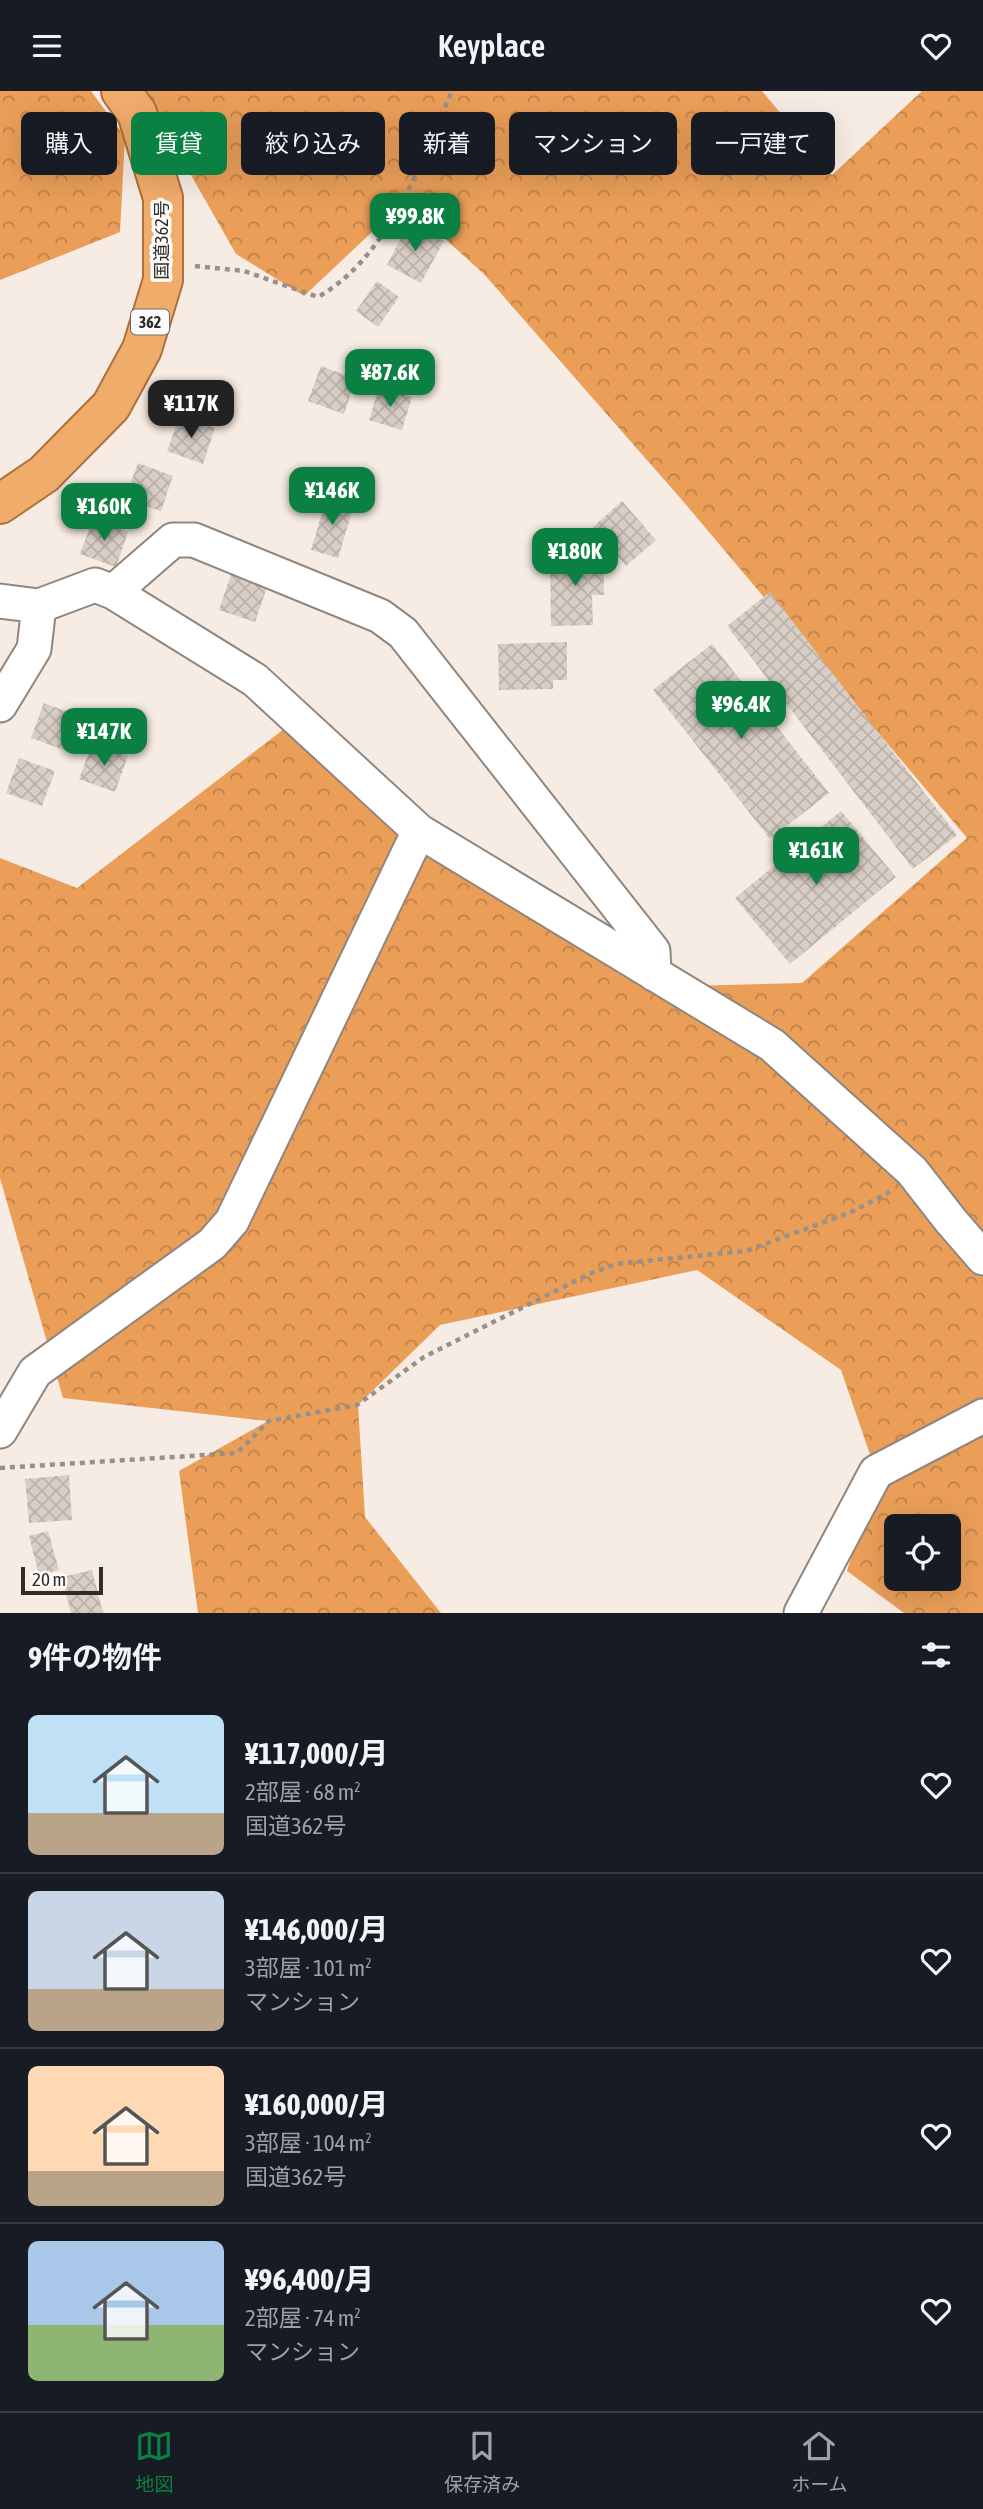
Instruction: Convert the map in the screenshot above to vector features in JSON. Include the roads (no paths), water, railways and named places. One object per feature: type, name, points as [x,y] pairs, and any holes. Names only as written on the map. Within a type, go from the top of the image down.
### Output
[{"type":"highway","name":"国道362号","points":[[0,504],[44,474],[111,406],[142,349],[163,280],[163,198],[137,113],[121,91]]},
{"type":"street","points":[[113,592],[173,540],[194,540],[380,615],[403,633],[653,951],[654,974]]},
{"type":"street","points":[[0,601],[39,606],[95,585],[113,592],[255,680],[419,831],[772,1045],[918,1178],[983,1258]]},
{"type":"street","points":[[0,705],[34,649],[39,606]]},
{"type":"street","points":[[0,1431],[36,1372],[212,1244],[232,1221],[419,831]]},
{"type":"street","points":[[801,1613],[876,1472],[983,1416]]}]
